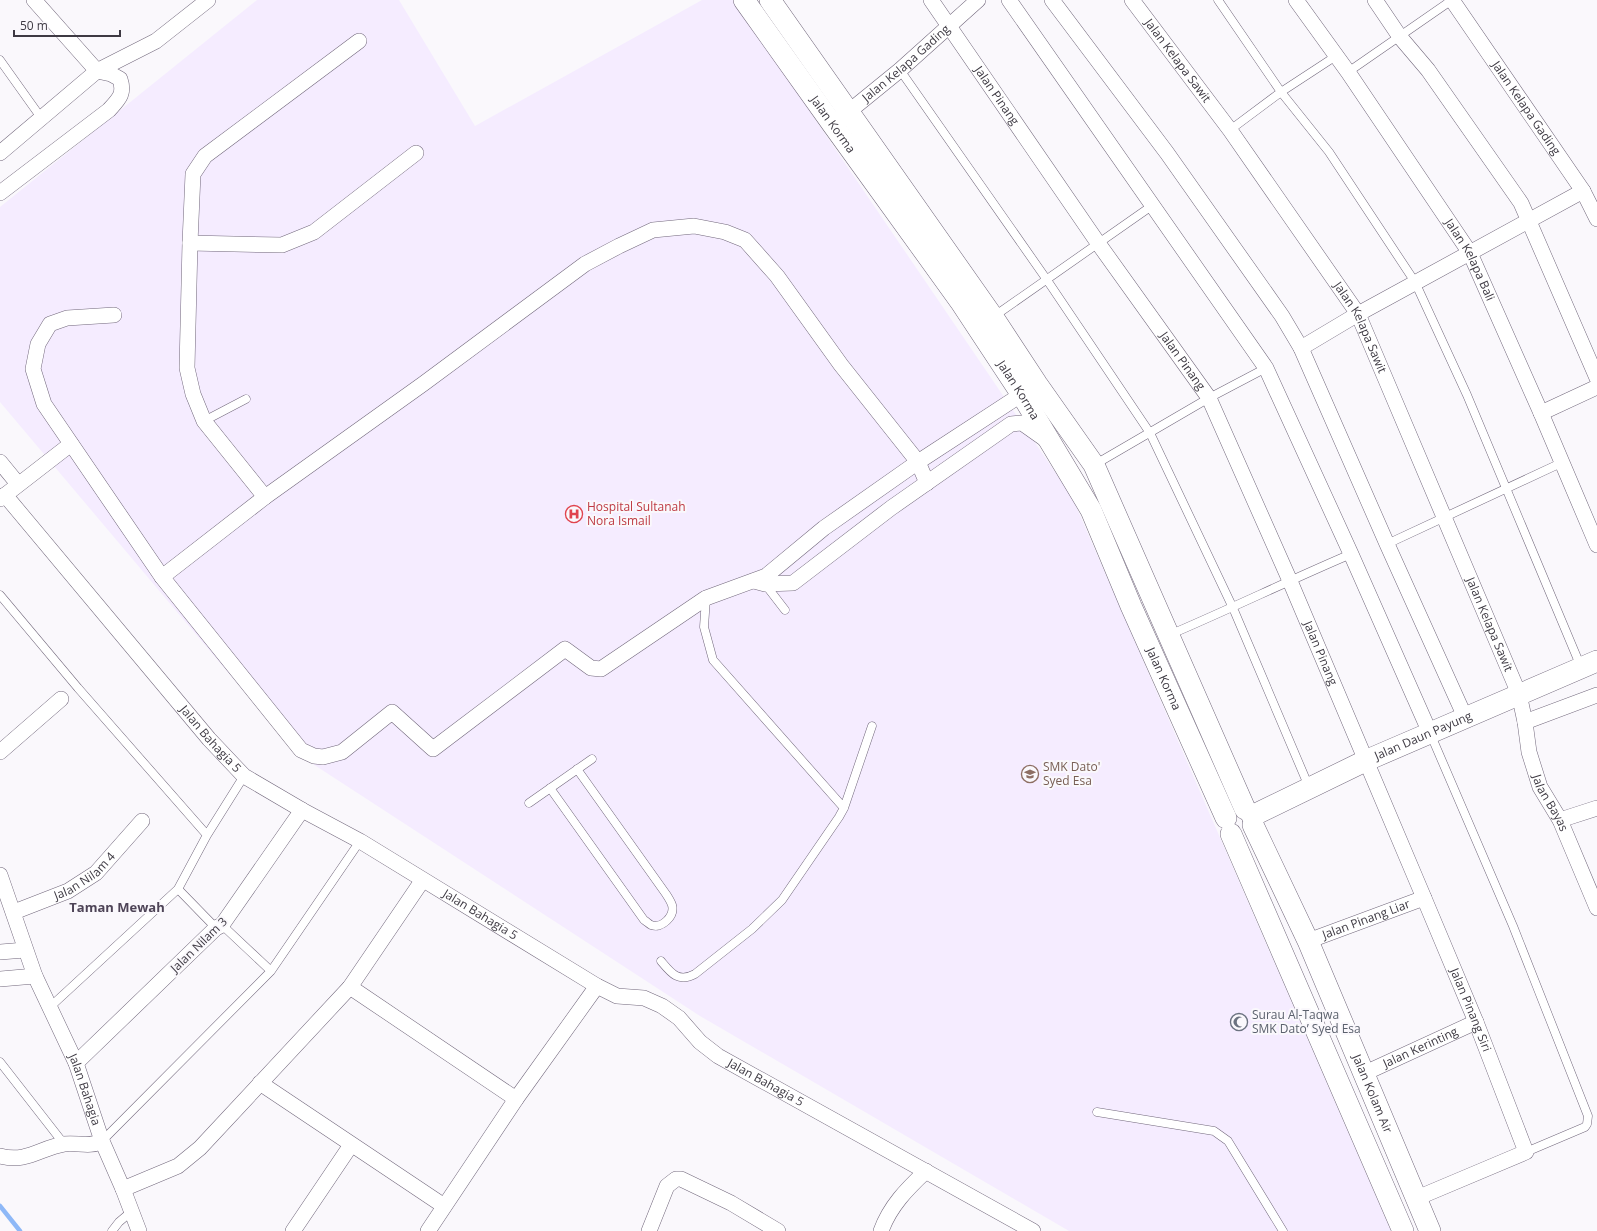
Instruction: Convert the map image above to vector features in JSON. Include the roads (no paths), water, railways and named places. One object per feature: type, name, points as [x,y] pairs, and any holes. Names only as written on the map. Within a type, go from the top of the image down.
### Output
[{"type":"street","points":[[0,193],[99,118],[116,102],[123,88],[120,79],[111,74],[97,71],[34,0]]},
{"type":"street","points":[[0,153],[97,71],[156,41],[208,0]]},
{"type":"street","name":"Jalan Korma","points":[[744,0],[840,119],[993,317],[1030,390],[1050,443],[1091,510],[1131,606],[1228,826]]},
{"type":"street","name":"Jalan Korma","points":[[770,0],[840,119],[960,301],[1030,390],[1094,465],[1168,635],[1250,817]]},
{"type":"street","name":"Jalan Pinang","points":[[931,0],[1098,243],[1209,398],[1290,581],[1365,761]]},
{"type":"street","name":"Jalan Kelapa Gading","points":[[840,119],[900,70],[978,0]]},
{"type":"street","points":[[1008,0],[1266,368],[1351,554],[1430,733]]},
{"type":"street","points":[[1052,0],[1171,160],[1282,316],[1301,348],[1465,717]]},
{"type":"street","name":"Jalan Kelapa Sawit","points":[[1132,0],[1230,130],[1358,314],[1519,694]]},
{"type":"street","name":"Jalan Kelapa Bali","points":[[1296,0],[1348,72],[1470,253],[1541,413],[1597,545]]},
{"type":"street","points":[[1375,0],[1400,37],[1432,76],[1521,203],[1597,378]]},
{"type":"street","name":"Jalan Kelapa Gading","points":[[1452,0],[1583,191],[1597,219]]},
{"type":"street","points":[[266,497],[204,420],[193,394],[187,368],[193,174],[206,156],[359,40]]},
{"type":"street","points":[[190,243],[282,246],[314,232],[416,153]]},
{"type":"street","points":[[1301,348],[1415,282],[1583,191]]},
{"type":"street","points":[[162,577],[266,497],[585,264],[653,230],[694,226],[725,232],[745,240],[761,256],[777,276],[841,365],[918,462],[927,483]]},
{"type":"street","points":[[114,315],[67,318],[50,324],[38,344],[33,369],[44,404],[162,577],[301,750],[314,756],[330,755],[342,752],[392,712],[433,750],[566,649],[591,668],[600,669],[706,598],[761,580],[824,528],[918,462],[1030,390]]},
{"type":"street","points":[[1541,413],[1597,387]]},
{"type":"street","points":[[761,580],[792,583],[899,503],[1011,424],[1022,423],[1050,443]]},
{"type":"street","points":[[3,497],[71,444]]},
{"type":"street","points":[[0,462],[18,484]]},
{"type":"street","points":[[888,484],[899,503]]},
{"type":"street","name":"Jalan Bahagia 5","points":[[3,497],[209,739],[244,776],[302,810],[360,841],[422,881],[597,986],[617,996],[644,998],[662,1006],[679,1018],[700,1042],[718,1056],[1033,1231]]},
{"type":"street","name":"Jalan Daun Payung","points":[[1228,826],[1240,837],[1244,836],[1252,830],[1250,817],[1309,787],[1465,717],[1589,664]]},
{"type":"street","name":"Jalan Bayas","points":[[1519,694],[1525,722],[1528,752],[1540,787],[1560,820],[1597,908]]},
{"type":"street","points":[[1525,722],[1597,695]]},
{"type":"street","points":[[0,752],[61,699]]},
{"type":"street","name":"Jalan Pinang Siri","points":[[1365,761],[1476,1022],[1526,1152]]},
{"type":"street","points":[[1560,820],[1597,808]]},
{"type":"street","name":"Jalan Nilam 3","points":[[76,1063],[219,927],[302,810]]},
{"type":"street","name":"Jalan Kolam Air","points":[[1250,817],[1308,941],[1365,1073],[1430,1231]]},
{"type":"street","name":"Jalan Nilam 4","points":[[14,912],[68,891],[96,872],[142,821]]},
{"type":"street","points":[[1228,826],[1403,1231]]},
{"type":"street","points":[[123,1189],[178,1166],[200,1148],[350,987],[422,881]]},
{"type":"street","name":"Jalan Bahagia","points":[[2,884],[14,912],[25,950],[35,976],[76,1063],[102,1141],[139,1231]]},
{"type":"street","name":"Jalan Pinang Liar","points":[[1308,941],[1424,898]]},
{"type":"street","points":[[0,952],[25,950]]},
{"type":"street","points":[[0,979],[35,976]]},
{"type":"street","points":[[428,1231],[516,1098],[597,986]]},
{"type":"street","points":[[350,987],[516,1098]]},
{"type":"street","name":"Jalan Kerinting","points":[[1365,1073],[1476,1022]]},
{"type":"street","points":[[260,1083],[444,1206]]},
{"type":"street","points":[[0,1156],[20,1158],[64,1144],[95,1144],[102,1141]]},
{"type":"street","points":[[293,1231],[351,1145]]},
{"type":"street","points":[[1417,1198],[1526,1152]]},
{"type":"street","points":[[881,1231],[886,1217],[900,1196],[926,1171]]},
{"type":"street","points":[[649,1231],[667,1186],[676,1179],[731,1203],[778,1231]]},
{"type":"lane","points":[[1218,0],[1281,92],[1329,152],[1415,282],[1467,395],[1507,489],[1589,664]]},
{"type":"lane","points":[[1348,72],[1452,0]]},
{"type":"lane","points":[[1230,130],[1281,92],[1336,56]]},
{"type":"lane","points":[[0,60],[42,119]]},
{"type":"lane","points":[[900,70],[1047,280],[1150,433],[1233,608],[1309,787]]},
{"type":"lane","points":[[993,317],[1153,205]]},
{"type":"lane","points":[[1094,465],[1209,398],[1266,368]]},
{"type":"lane","points":[[204,420],[246,399]]},
{"type":"lane","points":[[1387,544],[1561,463]]},
{"type":"lane","points":[[1168,635],[1233,608],[1351,554]]},
{"type":"lane","points":[[761,580],[785,610]]},
{"type":"lane","points":[[0,595],[78,688],[207,835]]},
{"type":"lane","points":[[706,598],[704,627],[713,660],[844,808]]},
{"type":"lane","points":[[660,961],[677,977],[687,978],[695,974],[752,929],[782,900],[844,808],[872,726]]},
{"type":"lane","points":[[1430,733],[1513,926],[1588,1116],[1585,1127],[1526,1152]]},
{"type":"lane","points":[[529,803],[592,759]]},
{"type":"lane","points":[[550,788],[644,920],[651,925],[658,926],[667,921],[672,914],[672,905],[577,769]]},
{"type":"lane","points":[[50,1007],[178,889],[207,835],[244,776]]},
{"type":"lane","points":[[102,1141],[271,971],[360,841]]},
{"type":"lane","points":[[178,889],[219,927],[271,971]]},
{"type":"lane","points":[[0,1062],[64,1144]]},
{"type":"lane","points":[[1097,1112],[1214,1131],[1228,1142],[1283,1231]]},
{"type":"lane","points":[[112,1231],[119,1222],[132,1211]]},
{"type":"waterway","points":[[0,1206],[20,1231]]},
{"type":"place","name":"Hospital Sultanah Nora Ismail","points":[[574,514]]},
{"type":"place","name":"SMK Dato' Syed Esa","points":[[1030,774]]},
{"type":"place","name":"Surau Al-Taqwa SMK Dato’ Syed Esa","points":[[1239,1022]]},
{"type":"district","name":"Taman Mewah","points":[[117,907]]}]
